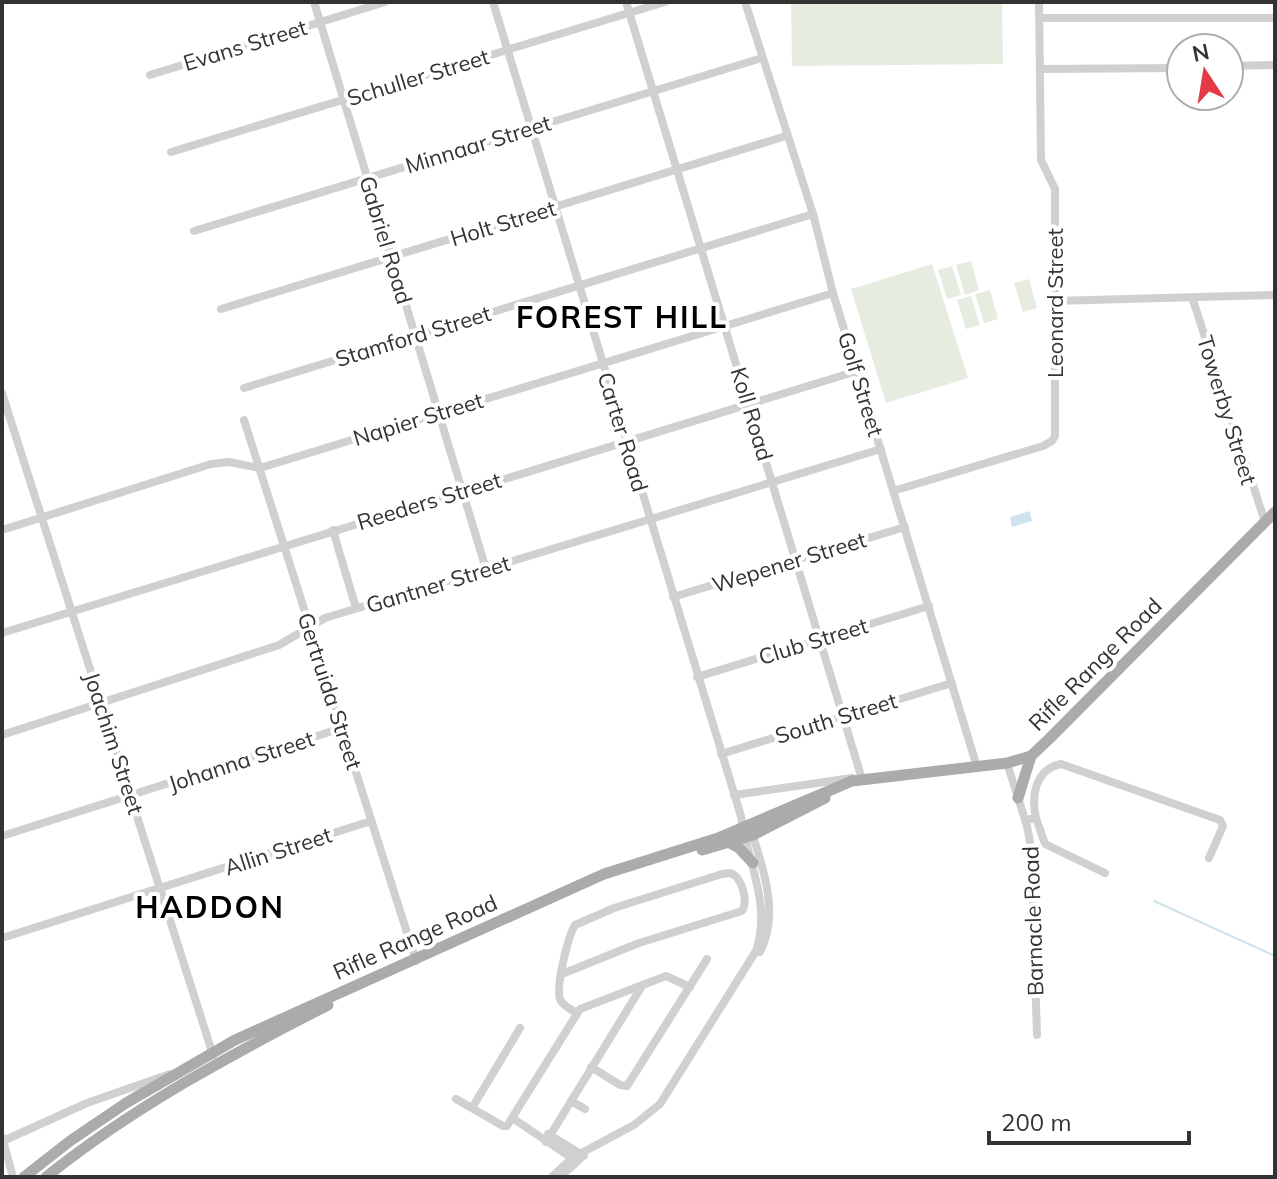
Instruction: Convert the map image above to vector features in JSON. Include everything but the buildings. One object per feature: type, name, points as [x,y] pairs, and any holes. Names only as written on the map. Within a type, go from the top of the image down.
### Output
[{"type":"main road","name":"Rifle Range Road","points":[[46,1177],[126,1120],[279,1030],[416,960],[604,874],[746,829],[856,781],[1007,763],[1031,756],[1275,512]]},
{"type":"main road","points":[[1018,798],[1031,756]]},
{"type":"main road","name":"Rifle Range Road","points":[[24,1177],[108,1115],[212,1052],[258,1029],[626,870],[730,843],[746,829]]},
{"type":"main road","points":[[730,843],[753,863]]},
{"type":"street","name":"Gabriel Road","points":[[314,2],[486,569]]},
{"type":"street","name":"Evans Street","points":[[150,75],[385,2]]},
{"type":"street","name":"Carter Road","points":[[493,2],[746,829]]},
{"type":"street","name":"Koll Road","points":[[626,2],[844,716],[856,781]]},
{"type":"street","name":"Schuller Street","points":[[171,152],[665,2]]},
{"type":"street","name":"Golf Street","points":[[745,2],[813,214],[833,293],[977,767]]},
{"type":"street","name":"Leonard Street","points":[[893,491],[1043,446],[1052,441],[1055,432],[1055,189],[1041,160],[1039,2]]},
{"type":"street","points":[[1040,18],[1275,18]]},
{"type":"street","name":"Minnaar Street","points":[[194,231],[762,58]]},
{"type":"street","points":[[1245,66],[1275,65]]},
{"type":"street","points":[[1040,69],[1165,68]]},
{"type":"street","name":"Holt Street","points":[[221,309],[786,136]]},
{"type":"street","name":"Stamford Street","points":[[244,388],[813,214]]},
{"type":"street","name":"Napier Street","points":[[2,530],[211,464],[229,462],[260,468],[833,293]]},
{"type":"street","points":[[1054,301],[1275,295]]},
{"type":"street","name":"Towerby Street","points":[[1192,297],[1265,522]]},
{"type":"street","name":"Reeders Street","points":[[2,633],[857,371]]},
{"type":"street","name":"Joachim Street","points":[[2,393],[6,423],[42,517],[217,1065]]},
{"type":"street","name":"Gertruida Street","points":[[244,420],[416,960]]},
{"type":"street","name":"Gantner Street","points":[[2,735],[279,645],[309,626],[356,608],[881,449]]},
{"type":"street","name":"Wepener Street","points":[[673,597],[905,527]]},
{"type":"street","points":[[333,530],[356,608]]},
{"type":"street","name":"Club Street","points":[[697,677],[929,606]]},
{"type":"street","name":"South Street","points":[[721,754],[952,683]]},
{"type":"street","name":"Johanna Street","points":[[2,836],[342,728]]},
{"type":"street","name":"Barnacle Road","points":[[1007,763],[1031,848],[1037,1035]]},
{"type":"street","points":[[1105,873],[1045,844],[1032,802],[1038,781],[1050,768],[1061,764],[1220,820],[1223,826],[1209,858]]},
{"type":"street","name":"Rifle Range Road","points":[[734,795],[856,781]]},
{"type":"street","points":[[1025,820],[1036,818]]},
{"type":"street","name":"Allin Street","points":[[2,938],[371,821]]},
{"type":"street","points":[[746,829],[765,924]]},
{"type":"street","points":[[552,1177],[578,1157],[634,1125],[660,1104],[756,951],[765,924],[768,890],[746,829]]},
{"type":"street","points":[[562,974],[639,943],[742,911],[745,904],[739,880],[731,873],[722,874],[580,921],[571,932],[562,974],[559,992],[560,1000],[577,1013]]},
{"type":"street","points":[[591,1067],[627,1086],[707,959]]},
{"type":"street","points":[[456,1099],[507,1126],[577,1013],[585,1006],[666,976],[690,987]]},
{"type":"street","points":[[545,1137],[571,1101],[642,985]]},
{"type":"street","points":[[472,1108],[520,1028]]},
{"type":"street","points":[[13,1177],[3,1138],[107,1096],[181,1071]]},
{"type":"street","points":[[571,1101],[585,1109]]},
{"type":"street","points":[[514,1119],[578,1157]]},
{"type":"street","points":[[560,1177],[578,1157]]},
{"type":"shaded area","points":[[791,2],[1002,2],[1003,64],[792,66]]},
{"type":"shaded area","points":[[971,261],[979,290],[965,295],[956,265]]},
{"type":"shaded area","points":[[932,264],[968,378],[886,403],[851,289]]},
{"type":"shaded area","points":[[952,266],[961,295],[947,299],[938,270]]},
{"type":"shaded area","points":[[1029,279],[1037,308],[1023,312],[1014,283]]},
{"type":"shaded area","points":[[990,290],[998,319],[984,323],[975,294]]},
{"type":"shaded area","points":[[971,296],[980,325],[966,329],[957,300]]},
{"type":"water","points":[[1030,511],[1032,521],[1012,527],[1010,517]]},
{"type":"waterway","points":[[1154,901],[1275,956]]},
{"type":"district","name":"FOREST HILL","points":[[622,318]]},
{"type":"district","name":"HADDON","points":[[210,908]]}]
